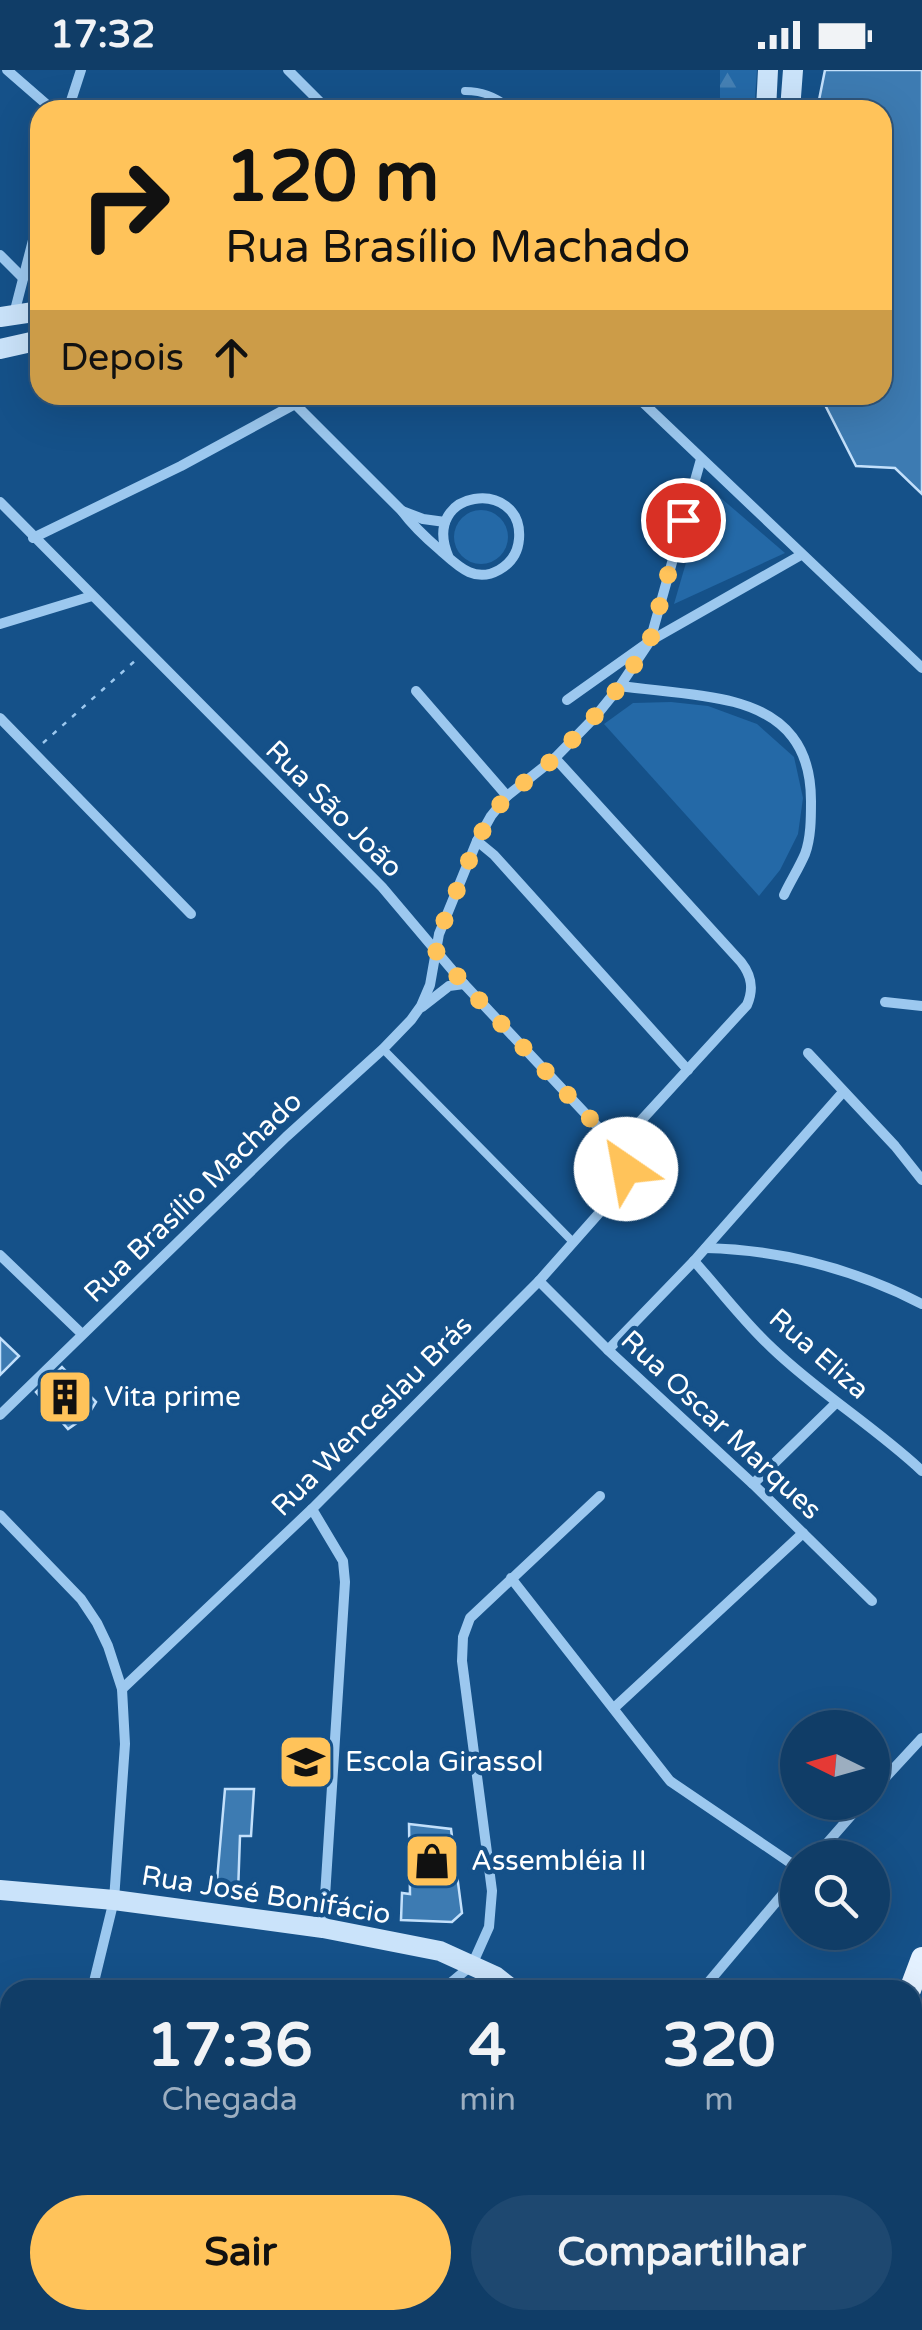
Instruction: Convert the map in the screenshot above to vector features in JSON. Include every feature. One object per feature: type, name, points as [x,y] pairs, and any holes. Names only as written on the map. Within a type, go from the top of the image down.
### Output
[{"type":"street","points":[[8,70],[42,100]]},
{"type":"street","points":[[71,100],[81,70]]},
{"type":"street","points":[[288,70],[318,100]]},
{"type":"street","points":[[766,100],[768,70]]},
{"type":"street","points":[[791,100],[793,70]]},
{"type":"street","points":[[30,249],[0,348],[30,342]]},
{"type":"street","points":[[0,255],[22,278]]},
{"type":"street","points":[[34,538],[180,466],[277,405]]},
{"type":"street","points":[[295,405],[415,528],[449,558],[464,571],[494,572],[510,561],[519,542],[517,522],[505,506],[486,498],[457,506],[445,522],[442,534],[449,558]]},
{"type":"street","points":[[644,405],[922,668]]},
{"type":"street","points":[[650,641],[701,459]]},
{"type":"street","name":"Rua São João","points":[[0,502],[382,887],[464,984],[626,1157]]},
{"type":"street","points":[[402,511],[445,522]]},
{"type":"street","points":[[567,700],[650,641],[801,554]]},
{"type":"street","points":[[0,624],[92,596]]},
{"type":"street","name":"Rua Brasílio Machado","points":[[416,1012],[430,985],[439,934],[477,841],[507,796],[555,758],[620,686],[650,641]]},
{"type":"street","points":[[620,686],[734,702],[763,712],[798,742],[812,782],[812,820],[805,853],[784,895]]},
{"type":"street","points":[[416,691],[507,796]]},
{"type":"street","points":[[0,718],[192,914]]},
{"type":"street","name":"Rua Wenceslau Brás","points":[[122,1689],[312,1510],[539,1281],[616,1194],[623,1182],[626,1157],[637,1125],[747,1005],[752,982],[742,962],[555,758]]},
{"type":"street","points":[[477,841],[494,855],[688,1070]]},
{"type":"street","name":"Rua Brasílio Machado","points":[[0,1415],[286,1137],[384,1049],[416,1012],[449,986],[464,984]]},
{"type":"street","points":[[886,1002],[922,1006]]},
{"type":"street","points":[[808,1053],[922,1180]]},
{"type":"street","points":[[608,1350],[706,1248],[843,1092]]},
{"type":"street","points":[[706,1248],[749,1249],[818,1263],[922,1304]]},
{"type":"street","points":[[0,1255],[82,1334]]},
{"type":"street","name":"Rua Eliza","points":[[694,1261],[770,1347],[922,1471]]},
{"type":"street","name":"Rua Oscar Marques","points":[[539,1281],[872,1600]]},
{"type":"street","points":[[753,1484],[836,1403]]},
{"type":"street","points":[[454,1980],[472,1965],[489,1927],[492,1891],[462,1661],[463,1638],[470,1618],[600,1496]]},
{"type":"street","points":[[312,1510],[343,1561],[346,1582],[324,1928]]},
{"type":"street","points":[[0,1515],[81,1598],[102,1634],[122,1689],[125,1744],[114,1900],[94,1980]]},
{"type":"street","points":[[614,1708],[803,1534]]},
{"type":"street","points":[[512,1578],[670,1781],[780,1856]]},
{"type":"street","points":[[890,1773],[922,1738]]},
{"type":"street","points":[[830,1840],[848,1820]]},
{"type":"street","name":"Rua José Bonifácio","points":[[0,1890],[114,1900],[324,1928],[440,1951],[500,1980]]},
{"type":"street","points":[[710,1980],[780,1897]]},
{"type":"lane","points":[[465,91],[480,91],[500,100]]},
{"type":"lane","points":[[384,1049],[573,1242]]},
{"type":"path","points":[[32,752],[146,651]]},
{"type":"green space","points":[[720,70],[757,70],[755,100],[720,100]]},
{"type":"green space","points":[[708,487],[785,553],[674,604]]},
{"type":"green space","points":[[481,510],[500,518],[508,537],[500,556],[481,564],[462,556],[454,537],[462,518]]},
{"type":"green space","points":[[633,703],[708,706],[757,724],[794,757],[803,798],[798,834],[780,870],[759,896],[604,724]]},
{"type":"building","points":[[825,70],[922,70],[922,494],[895,468],[856,466],[825,405],[892,405],[892,100],[819,100]]},
{"type":"building","points":[[0,1338],[19,1356],[0,1375]]},
{"type":"building","name":"Vita prime","points":[[62,1367],[96,1402],[88,1415],[68,1429],[36,1392]]},
{"type":"building","points":[[225,1789],[254,1789],[251,1836],[240,1836],[238,1893],[216,1892]]},
{"type":"building","name":"Assembléia II","points":[[409,1824],[451,1829],[462,1913],[452,1922],[401,1920],[402,1893],[410,1894]]},
{"type":"place","name":"Vita prime","points":[[65,1397]]},
{"type":"place","name":"Escola Girassol","points":[[306,1762]]},
{"type":"place","name":"Assembléia II","points":[[432,1861]]},
{"type":"route","points":[[626,1169],[626,1157],[436,951],[439,934],[491,816],[507,796],[555,758],[594,717],[650,641],[683,520]]}]
